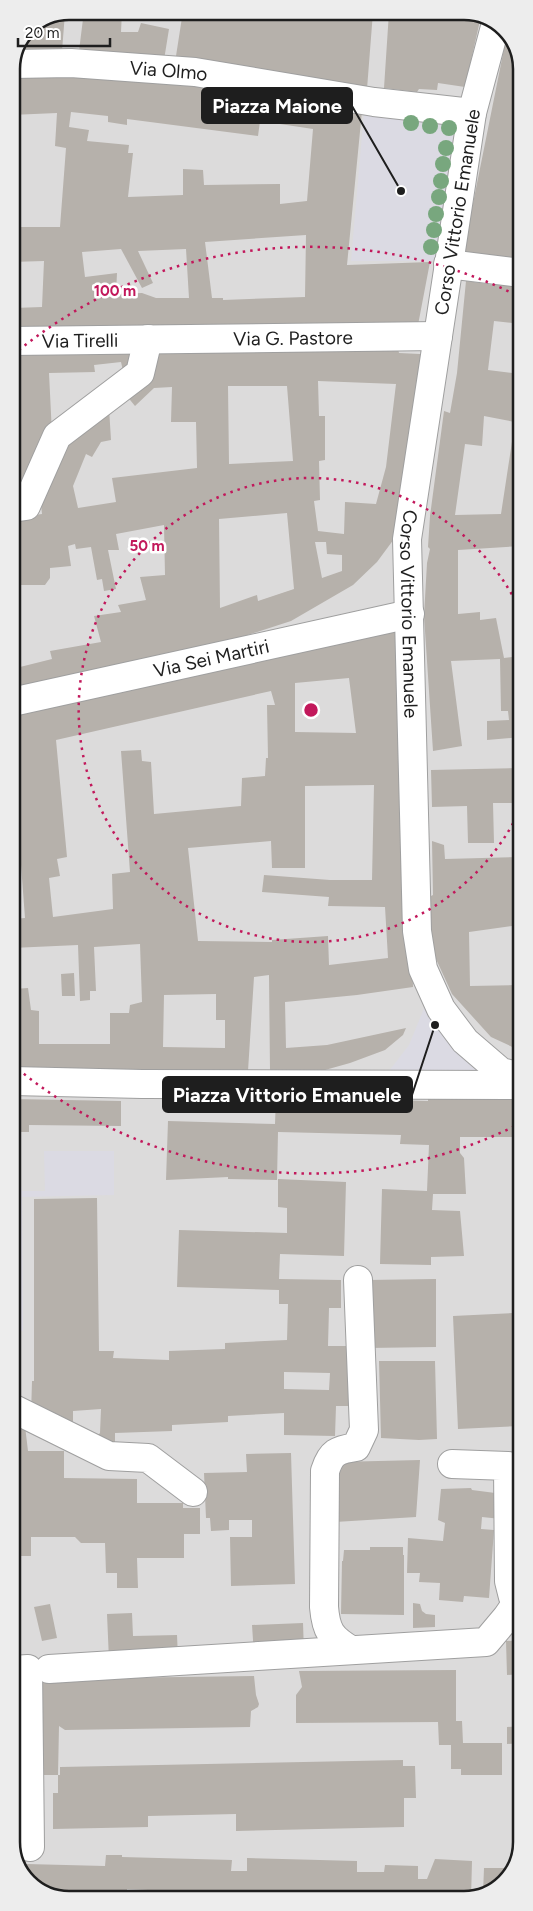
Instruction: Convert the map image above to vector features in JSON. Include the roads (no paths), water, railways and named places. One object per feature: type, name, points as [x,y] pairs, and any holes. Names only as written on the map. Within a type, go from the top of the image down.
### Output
[{"type":"street","name":"Corso Vittorio Emanuele","points":[[494,31],[472,112],[407,539],[417,931],[423,969],[441,1009],[464,1041],[501,1072],[513,1075]]},
{"type":"street","name":"Via Olmo","points":[[21,64],[71,63],[195,72],[374,102],[472,112]]},
{"type":"street","points":[[448,264],[513,272]]},
{"type":"street","name":"Via G. Pastore","points":[[148,339],[438,336]]},
{"type":"street","points":[[20,507],[26,506],[57,436],[140,373],[148,339]]},
{"type":"street","name":"Via Tirelli","points":[[20,341],[148,339]]},
{"type":"street","name":"Via Sei Martiri","points":[[20,700],[410,614]]},
{"type":"street","points":[[20,1081],[142,1084],[513,1085]]},
{"type":"street","points":[[351,1650],[336,1641],[326,1626],[324,1607],[325,1471],[329,1458],[342,1450],[356,1447],[364,1430],[358,1280]]},
{"type":"street","points":[[20,1412],[109,1456],[148,1458],[193,1492]]},
{"type":"street","points":[[452,1464],[508,1466],[509,1581],[513,1596]]},
{"type":"street","points":[[49,1669],[486,1642],[513,1611]]},
{"type":"street","points":[[20,1670],[28,1669],[30,1848]]},
{"type":"place","name":"Piazza Maione","points":[[401,191]]},
{"type":"place","name":"Piazza Vittorio Emanuele","points":[[435,1025]]}]
